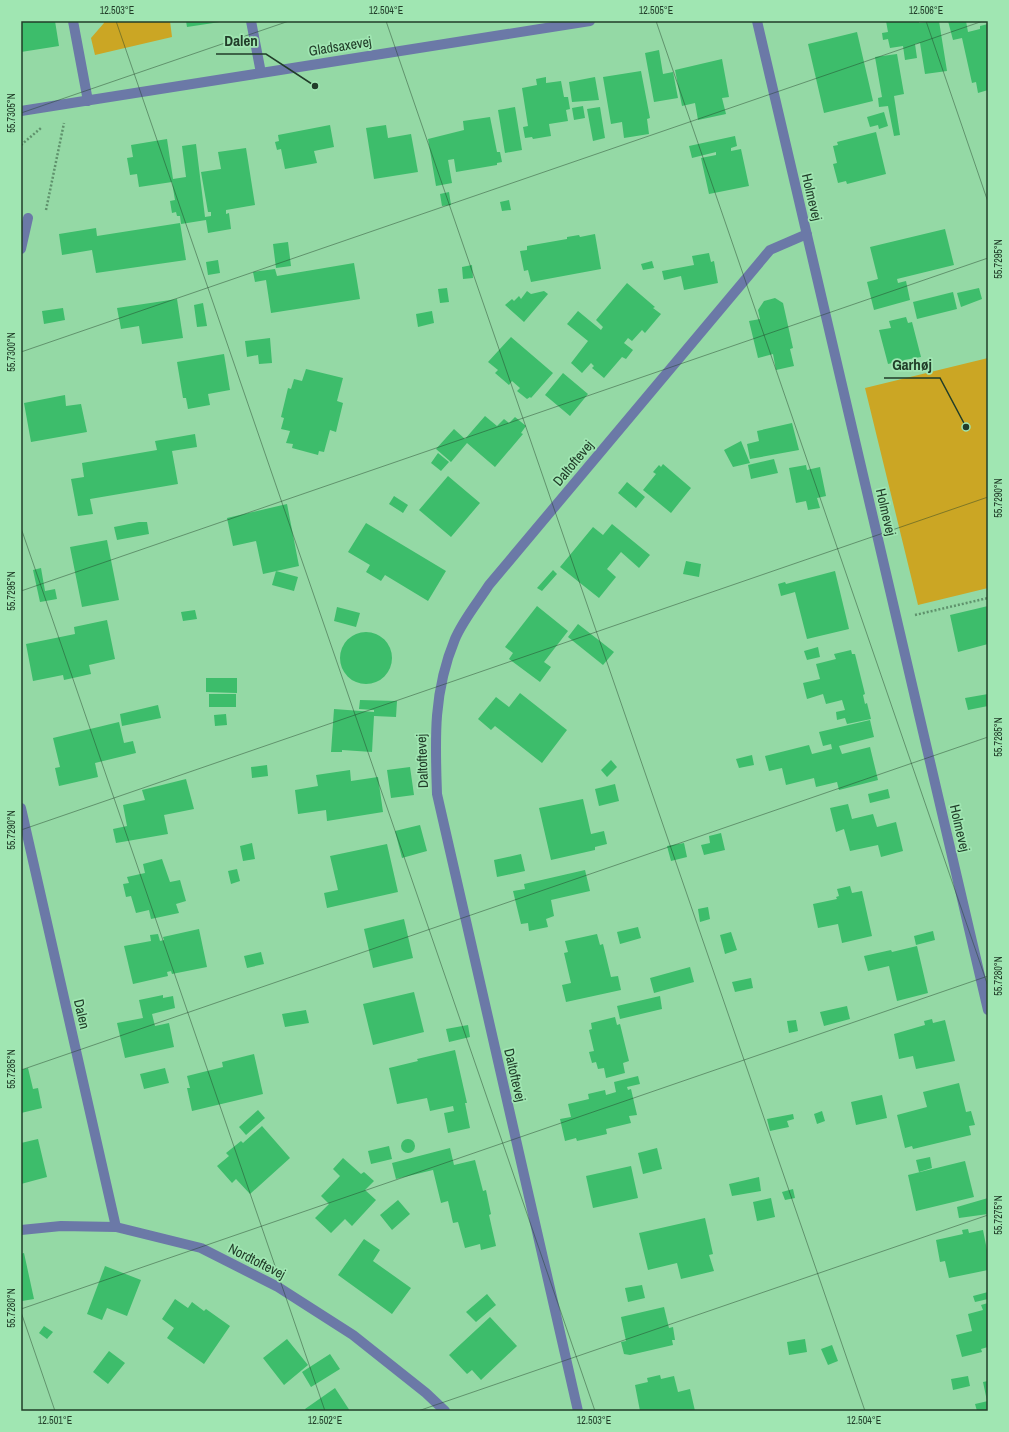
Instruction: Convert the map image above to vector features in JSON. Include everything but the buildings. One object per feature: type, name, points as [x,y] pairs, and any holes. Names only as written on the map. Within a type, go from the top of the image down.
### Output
[{"type":"street","points":[[73,21],[88,101]]},
{"type":"street","points":[[251,21],[260,73]]},
{"type":"street","name":"Gladsaxevej","points":[[21,111],[590,21]]},
{"type":"street","name":"Holmevej","points":[[757,21],[988,1010]]},
{"type":"street","name":"Gladsaxevej","points":[[21,118],[68,104]]},
{"type":"street","points":[[21,248],[28,218]]},
{"type":"street","name":"Daltoftevej","points":[[578,1411],[437,794],[434,731],[440,682],[455,638],[489,585],[770,250],[807,234]]},
{"type":"street","name":"Dalen","points":[[21,808],[116,1226]]},
{"type":"street","name":"Nordtoftevej","points":[[21,1230],[61,1226],[116,1226],[201,1248],[278,1287],[353,1335],[426,1393],[445,1411]]},
{"type":"path","points":[[28,218],[45,212],[68,104]]},
{"type":"path","points":[[897,619],[988,598]]},
{"type":"shaded area","points":[[104,21],[170,21],[172,37],[95,55],[91,38],[104,23]]},
{"type":"shaded area","points":[[988,358],[988,588],[918,605],[865,388]]},
{"type":"place","name":"Dalen","points":[[315,86]]},
{"type":"place","name":"Garhøj","points":[[966,427]]}]
